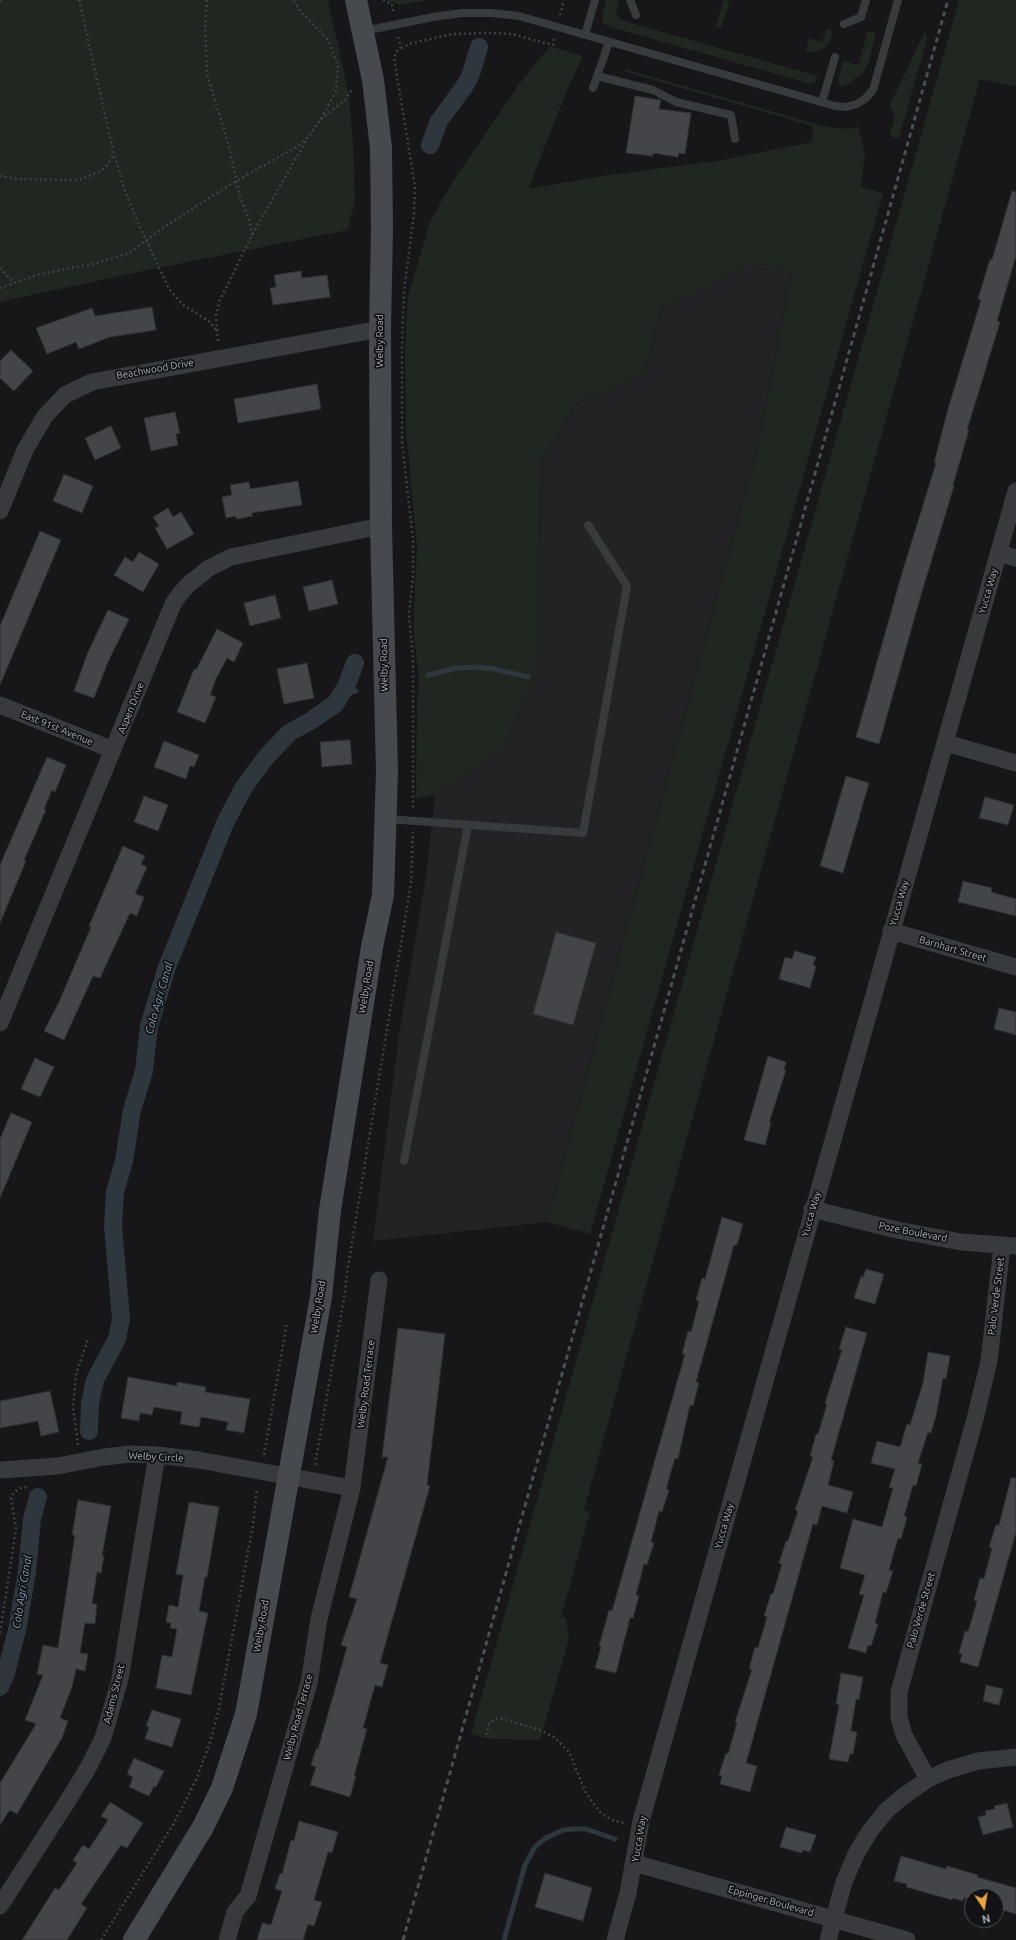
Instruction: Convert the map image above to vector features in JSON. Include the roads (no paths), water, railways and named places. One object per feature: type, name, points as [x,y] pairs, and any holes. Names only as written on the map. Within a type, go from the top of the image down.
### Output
[{"type":"street","name":"Welby Road","points":[[134,1940],[203,1827],[222,1788],[246,1714],[321,1297],[331,1203],[372,947],[383,895],[387,819],[381,526],[381,148],[373,80],[364,31],[356,0]]},
{"type":"street","name":"Beachwood Drive","points":[[0,511],[34,432],[55,404],[65,395],[92,382],[380,329]]},
{"type":"street","name":"Yucca Way","points":[[615,1940],[628,1893],[640,1828],[812,1209],[946,743],[1016,491]]},
{"type":"street","name":"Aspen Drive","points":[[0,1023],[173,604],[189,584],[209,568],[231,557],[381,526]]},
{"type":"street","points":[[999,553],[1016,558]]},
{"type":"street","name":"East 91st Avenue","points":[[0,705],[113,750]]},
{"type":"street","points":[[946,743],[1016,763]]},
{"type":"street","name":"Barnhart Street","points":[[891,931],[1016,967]]},
{"type":"street","name":"Poze Boulevard","points":[[812,1209],[897,1230],[961,1242],[1009,1246]]},
{"type":"street","name":"Palo Verde Street","points":[[928,1779],[904,1735],[899,1717],[899,1692],[975,1419],[989,1361],[1009,1246]]},
{"type":"street","name":"Welby Road Terrace","points":[[227,1940],[235,1912],[248,1896],[309,1683],[319,1620],[352,1488],[379,1280]]},
{"type":"street","name":"Welby Circle","points":[[0,1470],[58,1466],[104,1457],[132,1454],[157,1455],[199,1460],[288,1477]]},
{"type":"street","name":"Adams Street","points":[[0,1906],[88,1768],[103,1738],[120,1679],[157,1455]]},
{"type":"street","points":[[288,1477],[352,1488]]},
{"type":"street","points":[[828,1940],[844,1882],[856,1854],[870,1831],[886,1811],[901,1798],[928,1779],[948,1770],[978,1761],[1016,1757]]},
{"type":"street","name":"Eppinger Boulevard","points":[[634,1863],[907,1940]]},
{"type":"lane","points":[[585,35],[595,0]]},
{"type":"lane","points":[[630,0],[636,14]]},
{"type":"lane","points":[[844,24],[861,17],[866,0]]},
{"type":"lane","points":[[364,31],[433,17],[462,13],[491,13],[537,20],[608,42],[835,106],[846,107],[857,104],[866,98],[873,90],[898,0]]},
{"type":"lane","points":[[593,88],[608,42]]},
{"type":"lane","points":[[822,102],[835,57]]},
{"type":"lane","points":[[597,76],[653,90],[676,102],[731,115],[736,139]]},
{"type":"lane","points":[[387,819],[583,833],[627,586],[588,524]]},
{"type":"lane","points":[[404,1161],[468,825]]},
{"type":"waterway","name":"Colo Agri Canal","points":[[430,145],[439,121],[464,87],[471,74],[479,47]]},
{"type":"waterway","name":"Colo Agri Canal","points":[[89,1431],[90,1403],[95,1380],[117,1339],[121,1319],[113,1226],[115,1192],[124,1161],[132,1110],[144,1071],[149,1026],[167,967],[225,823],[244,787],[267,756],[289,733],[312,720],[335,704],[346,687],[355,663]]},
{"type":"waterway","points":[[428,675],[457,668],[477,667],[495,669],[528,677]]},
{"type":"waterway","points":[[342,693],[356,691]]},
{"type":"waterway","name":"Colo Agri Canal","points":[[0,1687],[6,1673],[17,1630],[27,1572],[32,1519],[38,1497]]},
{"type":"waterway","points":[[504,1940],[525,1865],[535,1847],[544,1839],[563,1830],[586,1829],[615,1839]]},
{"type":"railway","points":[[403,1940],[948,0]]}]
